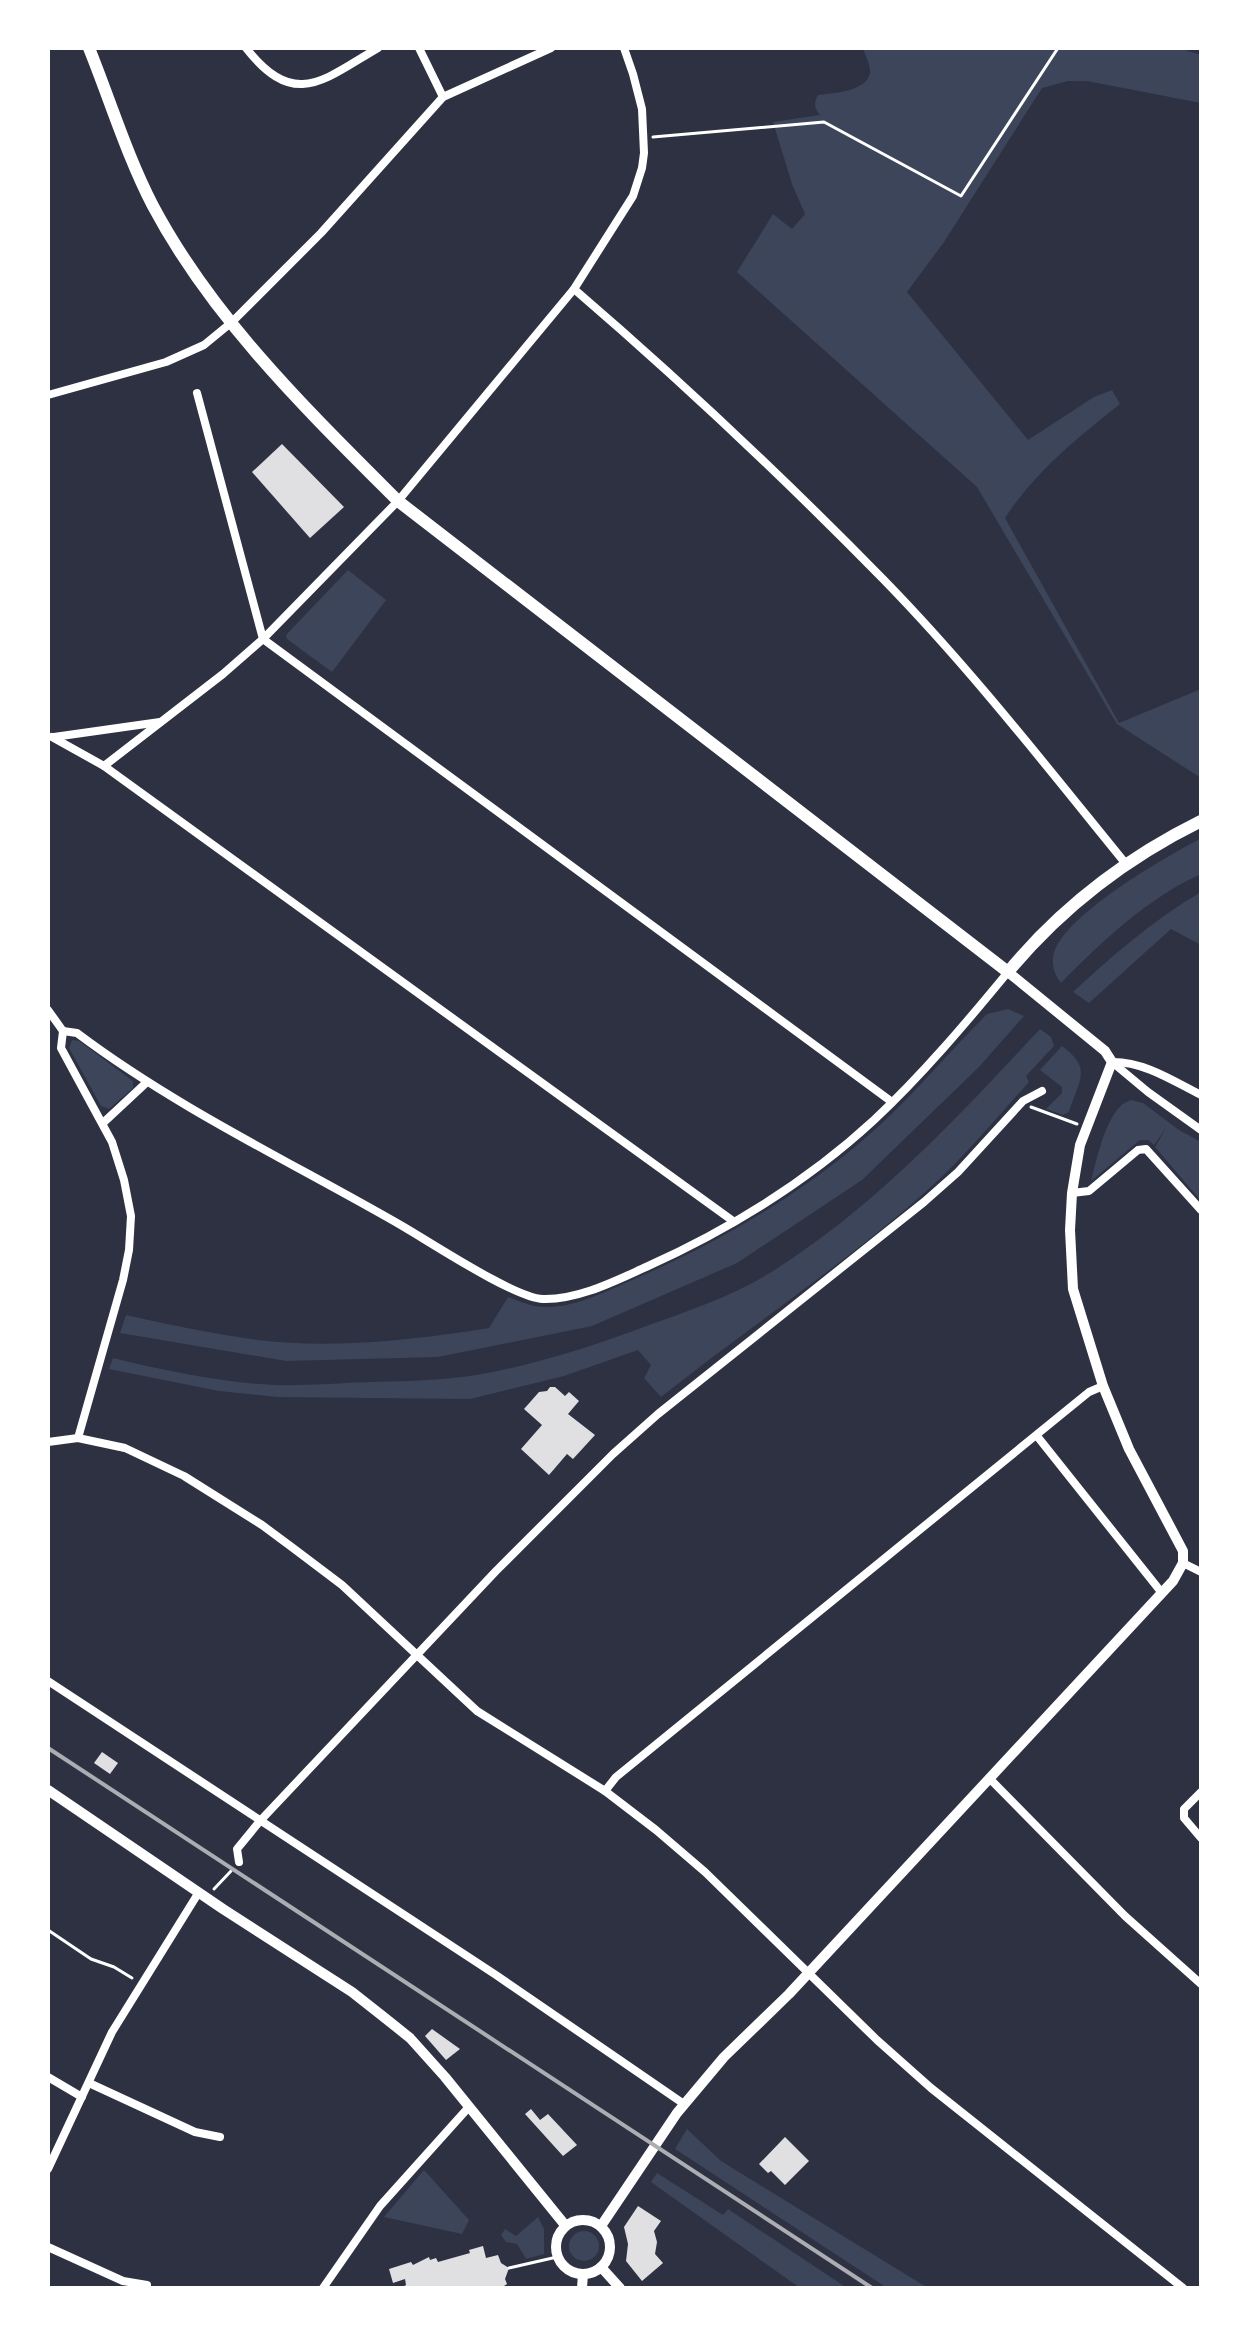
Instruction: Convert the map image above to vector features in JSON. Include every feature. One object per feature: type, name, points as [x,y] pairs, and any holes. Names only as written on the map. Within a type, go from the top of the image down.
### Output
[{"type":"main road","points":[[89,48],[150,200],[182,254],[232,322],[308,411],[398,501],[1008,972],[1052,923],[1126,864],[1201,821]]},
{"type":"street","points":[[246,48],[268,72],[287,83],[310,85],[378,48]]},
{"type":"street","points":[[419,48],[443,97]]},
{"type":"street","points":[[48,395],[166,362],[204,345],[232,322],[321,233],[443,97],[551,48]]},
{"type":"street","points":[[104,766],[263,639],[398,501],[574,289],[633,196],[642,168],[639,97],[624,48]]},
{"type":"street","points":[[574,289],[690,391],[883,579],[985,692],[1126,864]]},
{"type":"street","points":[[197,393],[263,639],[892,1102]]},
{"type":"street","points":[[50,737],[160,722]]},
{"type":"street","points":[[50,737],[104,766],[733,1221]]},
{"type":"street","points":[[63,1031],[77,1033],[147,1082],[534,1298],[567,1297],[622,1278],[672,1256],[793,1185],[848,1144],[892,1102],[1008,972],[1105,1051],[1112,1062],[1148,1092],[1201,1130]]},
{"type":"street","points":[[48,1010],[63,1031],[61,1048],[112,1142],[131,1216],[129,1250],[115,1310],[78,1438]]},
{"type":"street","points":[[1112,1062],[1131,1062],[1145,1067],[1201,1095]]},
{"type":"street","points":[[601,2226],[684,2104],[724,2057],[990,1779],[1173,1581],[1183,1563],[1183,1551],[1129,1449],[1103,1386],[1073,1289],[1069,1249],[1072,1193],[1085,1127],[1112,1062]]},
{"type":"street","points":[[103,1123],[147,1082]]},
{"type":"street","points":[[239,1862],[237,1849],[260,1821],[496,1571],[613,1454],[670,1404],[924,1202],[958,1172],[1023,1101],[1042,1091]]},
{"type":"street","points":[[1072,1193],[1089,1191],[1138,1150],[1146,1149],[1201,1210]]},
{"type":"street","points":[[605,1791],[616,1777],[1089,1392],[1103,1386]]},
{"type":"street","points":[[1037,1436],[1162,1593]]},
{"type":"street","points":[[48,1442],[78,1438],[125,1448],[184,1476],[262,1525],[342,1585],[477,1711],[605,1791],[656,1830],[705,1872],[877,2040],[931,2088],[1183,2288]]},
{"type":"street","points":[[1183,1563],[1201,1572]]},
{"type":"street","points":[[48,1681],[496,1975],[684,2104]]},
{"type":"street","points":[[990,1779],[1125,1916],[1201,1984]]},
{"type":"street","points":[[48,1790],[352,1992],[410,2038],[565,2225]]},
{"type":"street","points":[[1201,1792],[1184,1809],[1184,1818],[1201,1838]]},
{"type":"street","points":[[48,2169],[112,2032],[202,1895]]},
{"type":"street","points":[[48,2077],[82,2097]]},
{"type":"street","points":[[89,2083],[195,2132],[220,2137]]},
{"type":"street","points":[[323,2288],[380,2206],[468,2108]]},
{"type":"street","points":[[585,2219],[601,2226],[610,2248],[601,2267],[583,2274],[566,2268],[557,2257],[556,2240],[565,2225],[585,2219]]},
{"type":"street","points":[[48,2247],[123,2281],[147,2285]]},
{"type":"street","points":[[601,2267],[620,2288]]},
{"type":"street","points":[[582,2288],[583,2274]]},
{"type":"path","points":[[643,138],[824,122],[961,196],[1058,48]]},
{"type":"path","points":[[1030,1107],[1085,1127]]},
{"type":"path","points":[[202,1895],[239,1862]]},
{"type":"path","points":[[48,1930],[91,1959],[114,1967],[142,1984]]},
{"type":"path","points":[[509,2268],[557,2257]]},
{"type":"shaded area","points":[[863,48],[1179,48],[1201,55],[1201,103],[1087,81],[1068,81],[1042,88],[944,242],[907,292],[1028,440],[1094,397],[1112,390],[1120,404],[1043,471],[1005,518],[1119,723],[1201,689],[1201,778],[1117,724],[977,487],[737,272],[773,214],[792,229],[805,214],[792,184],[773,122],[820,115],[815,106],[818,95],[856,88],[862,84],[870,73]]},
{"type":"shaded area","points":[[348,570],[386,600],[332,672],[287,639],[286,635]]},
{"type":"shaded area","points":[[1201,838],[1201,874],[1163,895],[1126,922],[1061,983],[1055,973],[1053,958],[1059,942],[1071,928],[1124,884]]},
{"type":"shaded area","points":[[1201,892],[1201,945],[1171,929],[1089,1003],[1073,992],[1166,914]]},
{"type":"shaded area","points":[[1008,1009],[1024,1016],[979,1067],[862,1180],[737,1263],[592,1326],[438,1357],[286,1361],[120,1333],[126,1315],[258,1340],[316,1344],[374,1342],[489,1328],[508,1297],[544,1307],[591,1298],[722,1236],[809,1182],[880,1125],[987,1014]]},
{"type":"shaded area","points":[[1040,1029],[1051,1037],[1054,1046],[1026,1076],[1029,1082],[945,1174],[832,1268],[661,1397],[644,1378],[651,1365],[638,1350],[564,1376],[470,1399],[277,1397],[219,1391],[109,1369],[113,1358],[193,1375],[274,1385],[419,1380],[498,1371],[612,1339],[730,1294],[813,1244],[916,1158]]},
{"type":"shaded area","points":[[72,1040],[79,1041],[133,1081],[133,1088],[109,1109],[101,1106],[69,1048]]},
{"type":"shaded area","points":[[1062,1046],[1078,1062],[1081,1076],[1069,1112],[1063,1115],[1046,1109],[1062,1093],[1062,1087],[1040,1070]]},
{"type":"shaded area","points":[[1131,1100],[1143,1103],[1201,1142],[1201,1201],[1155,1147],[1166,1128],[1154,1145],[1148,1140],[1140,1140],[1091,1181],[1109,1122],[1123,1104]]},
{"type":"shaded area","points":[[687,2129],[721,2161],[928,2288],[887,2288],[675,2149]]},
{"type":"shaded area","points":[[424,2170],[469,2220],[462,2234],[384,2217]]},
{"type":"shaded area","points":[[657,2173],[723,2215],[728,2209],[847,2288],[800,2288],[651,2182]]},
{"type":"shaded area","points":[[538,2217],[544,2229],[544,2254],[526,2259],[517,2244],[506,2242],[501,2235],[505,2229],[516,2236]]},
{"type":"shaded area","points":[[584,2231],[595,2235],[599,2246],[595,2257],[584,2261],[573,2257],[569,2246],[573,2235]]},
{"type":"building","points":[[282,444],[344,507],[310,538],[252,472]]},
{"type":"building","points":[[555,1387],[565,1396],[569,1392],[579,1401],[568,1414],[595,1435],[573,1459],[567,1454],[549,1475],[521,1449],[542,1425],[524,1409],[539,1392],[547,1391]]},
{"type":"building","points":[[102,1752],[118,1763],[110,1774],[94,1763]]},
{"type":"building","points":[[432,2029],[460,2049],[446,2060],[425,2036]]},
{"type":"building","points":[[531,2109],[540,2120],[548,2114],[577,2145],[563,2156],[525,2114]]},
{"type":"building","points":[[785,2137],[809,2161],[785,2185],[759,2164]]},
{"type":"building","points":[[638,2206],[661,2221],[654,2231],[657,2242],[655,2254],[663,2263],[642,2281],[626,2261],[628,2244],[624,2227]]},
{"type":"building","points":[[483,2246],[486,2258],[498,2255],[501,2263],[509,2268],[505,2279],[507,2284],[501,2288],[401,2288],[406,2285],[405,2279],[393,2283],[389,2269],[411,2262],[413,2265],[429,2257],[430,2260],[436,2258],[438,2262]]},
{"type":"railway","points":[[48,1748],[872,2288]]}]
